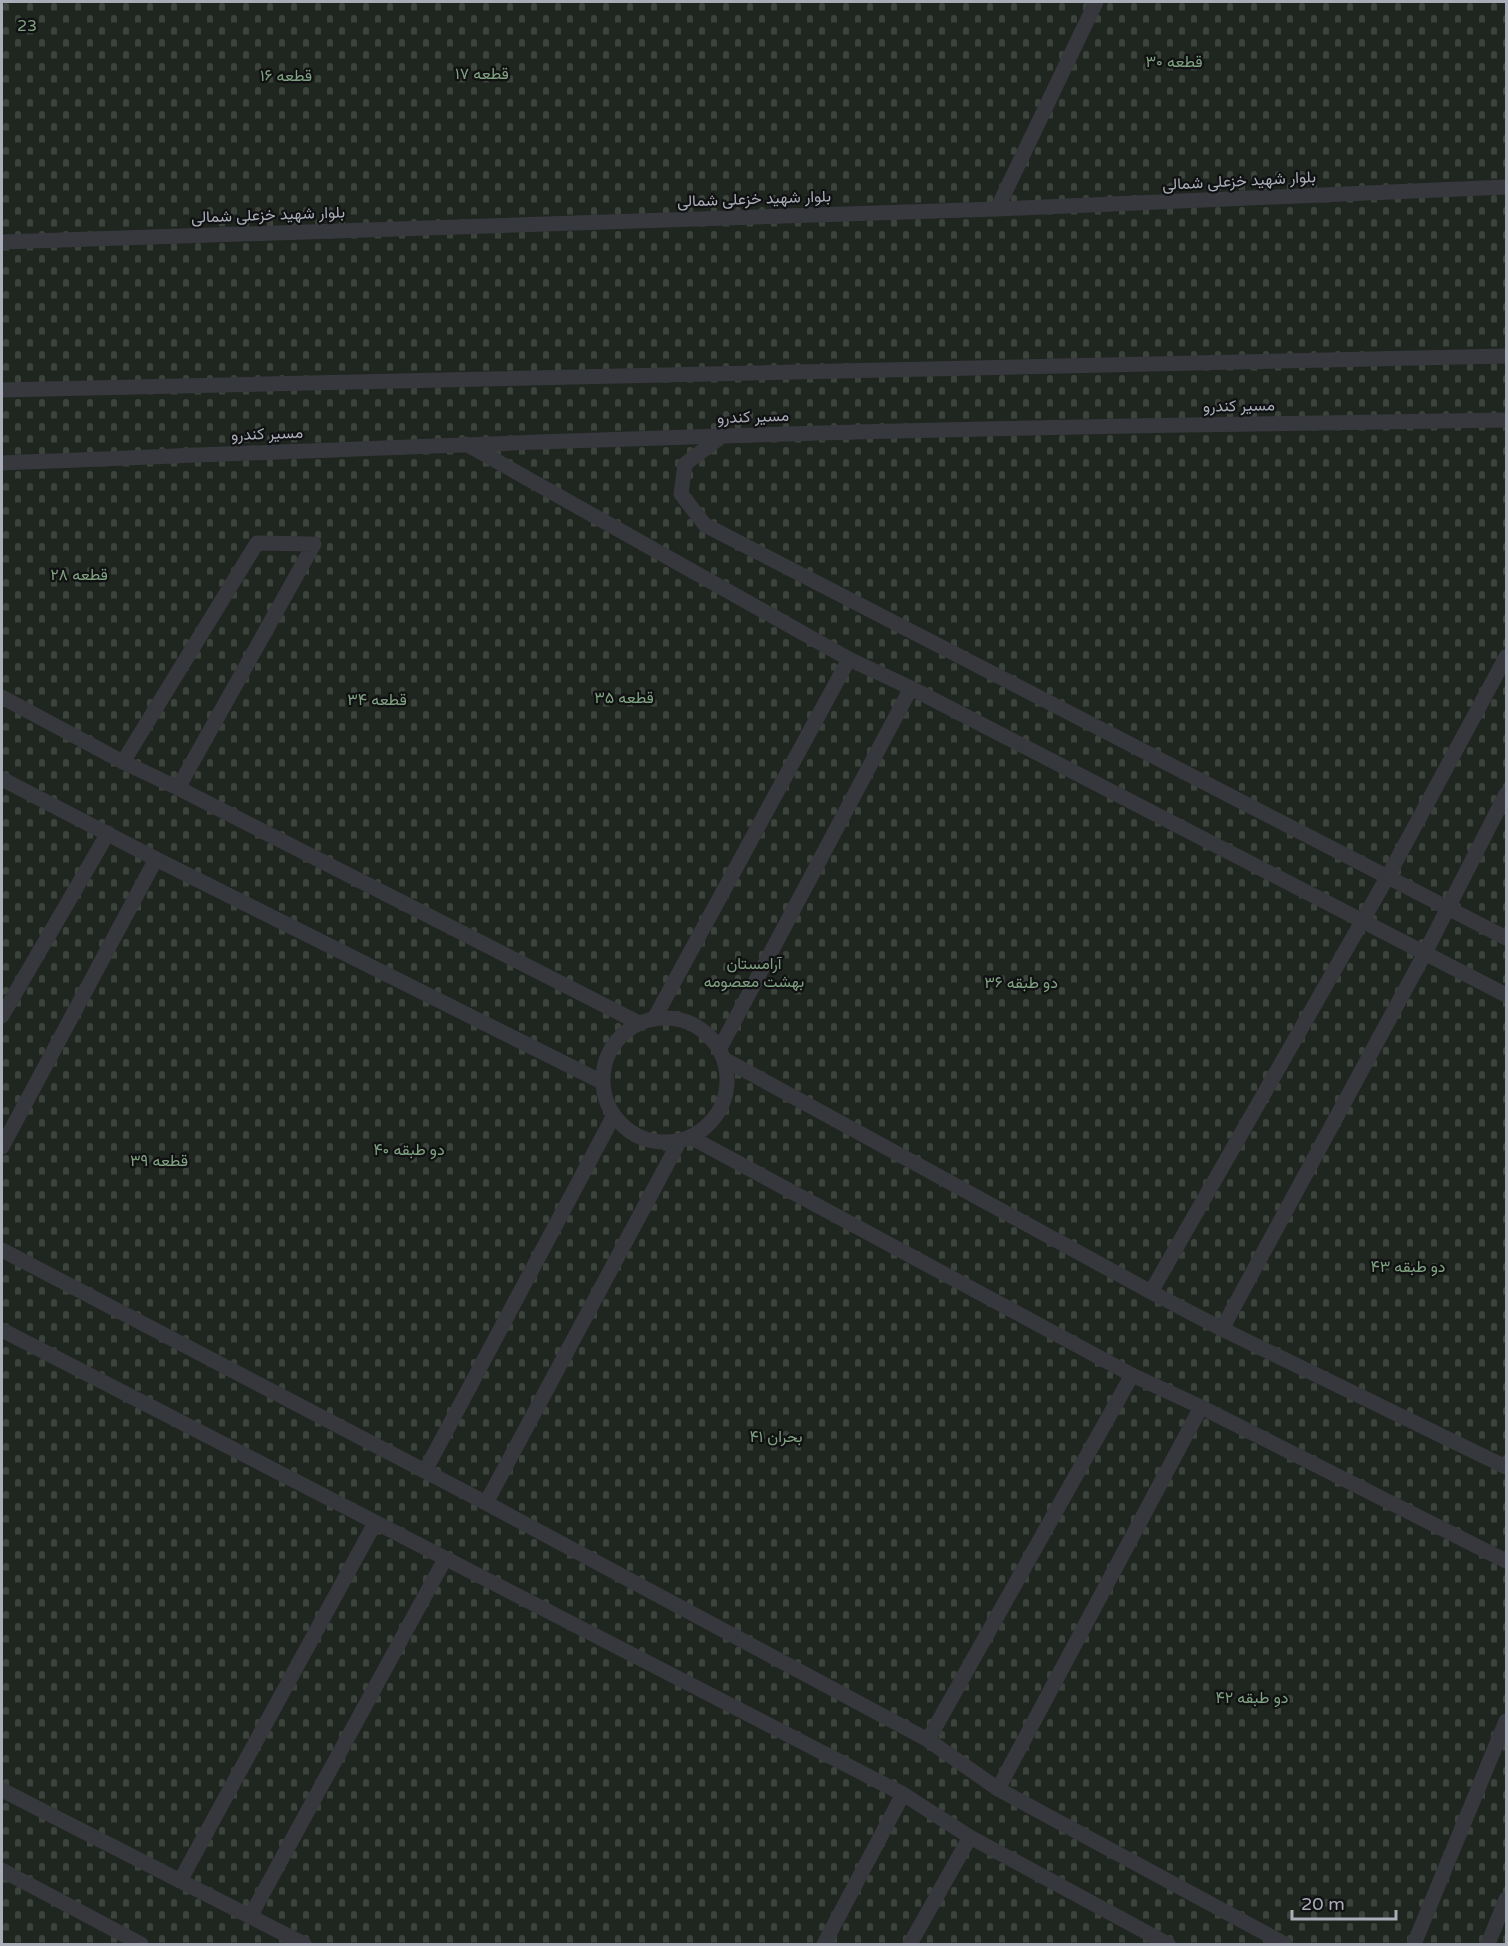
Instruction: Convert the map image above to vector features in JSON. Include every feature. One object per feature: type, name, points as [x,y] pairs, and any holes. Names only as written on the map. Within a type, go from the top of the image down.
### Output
[{"type":"lane","points":[[997,209],[1096,2]]},
{"type":"lane","name":"بلوار شهید خزعلی شمالی","points":[[2,242],[997,209],[1506,187]]},
{"type":"lane","points":[[2,390],[1506,356]]},
{"type":"lane","name":"مسیر کندرو","points":[[2,463],[466,444],[997,428],[1506,420]]},
{"type":"lane","points":[[722,436],[685,464],[681,494],[705,525],[1506,938]]},
{"type":"lane","points":[[466,444],[849,659],[911,688],[1506,995]]},
{"type":"lane","points":[[123,762],[257,543],[314,544],[178,788]]},
{"type":"lane","points":[[1151,1292],[1388,876],[1506,657]]},
{"type":"lane","points":[[654,1019],[849,659]]},
{"type":"lane","points":[[486,1503],[685,1140],[716,1118],[727,1090],[721,1054],[911,688]]},
{"type":"lane","points":[[2,697],[123,762],[639,1023]]},
{"type":"lane","points":[[2,779],[156,859],[602,1082]]},
{"type":"lane","points":[[1222,1329],[1425,953],[1506,794]]},
{"type":"lane","points":[[2,1016],[108,833]]},
{"type":"lane","points":[[2,1147],[156,859]]},
{"type":"lane","points":[[1506,1467],[1151,1292],[721,1054],[702,1031],[680,1020],[654,1019],[639,1023],[619,1038],[606,1058],[602,1082],[614,1117],[642,1140],[685,1140],[1132,1375],[1201,1407],[1506,1562]]},
{"type":"lane","points":[[425,1471],[614,1117]]},
{"type":"lane","points":[[2,1250],[486,1503],[928,1740],[998,1789],[1285,1944]]},
{"type":"lane","points":[[2,1330],[903,1794],[970,1837],[1168,1944]]},
{"type":"lane","points":[[928,1740],[1132,1375]]},
{"type":"lane","points":[[998,1789],[1201,1407]]},
{"type":"lane","points":[[180,1881],[375,1523]]},
{"type":"lane","points":[[250,1917],[445,1559]]},
{"type":"lane","points":[[1414,1944],[1506,1721]]},
{"type":"lane","points":[[2,1790],[304,1944]]},
{"type":"lane","points":[[824,1944],[903,1794]]},
{"type":"lane","points":[[910,1944],[970,1837]]},
{"type":"lane","points":[[2,1870],[141,1944]]},
{"type":"lane","points":[[1488,1944],[1506,1899]]},
{"type":"green space","name":"آرامستان بهشت معصومه","points":[[2,2],[1506,2],[1506,1944],[2,1944]]},
{"type":"park label","name":"23","points":[[27,26]]},
{"type":"park label","name":"قطعه ۳۰","points":[[1174,62]]},
{"type":"park label","name":"قطعه ۱۷","points":[[482,74]]},
{"type":"park label","name":"قطعه ۱۶","points":[[286,76]]},
{"type":"park label","name":"قطعه ۲۸","points":[[79,575]]},
{"type":"park label","name":"قطعه ۳۵","points":[[624,698]]},
{"type":"park label","name":"قطعه ۳۴","points":[[377,700]]},
{"type":"park label","name":"۳۶ دو طبقه","points":[[1021,983]]},
{"type":"park label","name":"۴۰ دو طبقه","points":[[409,1150]]},
{"type":"park label","name":"قطعه ۳۹","points":[[159,1161]]},
{"type":"park label","name":"۴۳ دو طبقه","points":[[1408,1267]]},
{"type":"park label","name":"۴۱ بحران","points":[[776,1437]]},
{"type":"park label","name":"۴۲ دو طبقه","points":[[1252,1698]]}]
